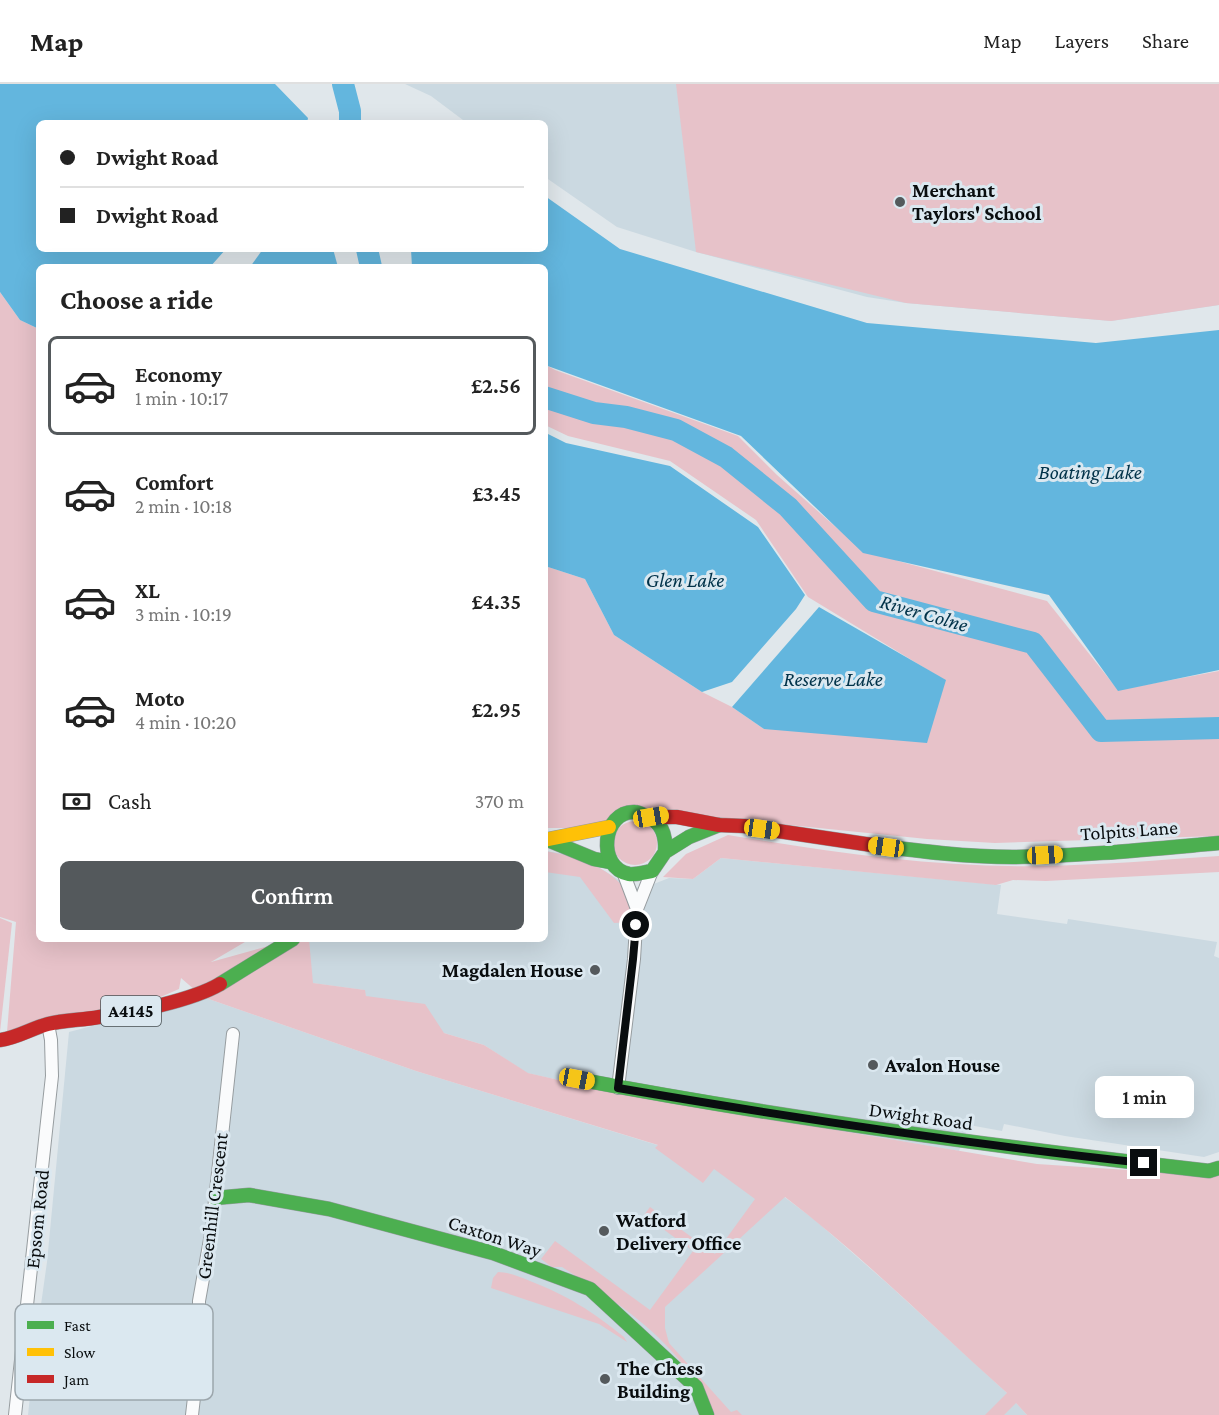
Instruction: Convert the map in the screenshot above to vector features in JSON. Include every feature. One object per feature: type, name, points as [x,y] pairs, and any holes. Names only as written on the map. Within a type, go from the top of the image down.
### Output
[{"type":"main road","name":"Tolpits Lane","points":[[548,840],[609,827],[615,820],[632,813],[651,817],[666,815],[719,825],[744,826],[924,852],[985,856],[1122,851],[1219,843]]},
{"type":"main road","points":[[651,817],[664,833],[665,852]]},
{"type":"main road","name":"Tolpits Lane","points":[[652,871],[665,852],[689,837],[719,825]]},
{"type":"main road","points":[[609,827],[606,851],[610,862]]},
{"type":"main road","name":"Tolpits Lane","points":[[548,841],[594,859],[610,862],[623,872]]},
{"type":"main road","points":[[623,872],[634,875],[652,871]]},
{"type":"main road","name":"A4145","points":[[0,1040],[48,1024],[103,1017],[171,1002],[211,989],[288,942]]},
{"type":"main road","name":"Dwight Road","points":[[577,1079],[804,1119],[1015,1149],[1209,1171],[1219,1168]]},
{"type":"main road","name":"Caxton Way","points":[[215,1198],[249,1195],[329,1209],[493,1253],[590,1289],[696,1387],[707,1415]]},
{"type":"street","points":[[618,1088],[637,909],[652,871]]},
{"type":"street","points":[[623,872],[637,909]]},
{"type":"street","name":"Epsom Road","points":[[27,1304],[52,1076],[48,1024]]},
{"type":"street","name":"Greenhill Crescent","points":[[199,1304],[215,1198],[233,1034]]},
{"type":"street","name":"Epsom Road","points":[[15,1415],[17,1400]]},
{"type":"street","name":"Greenhill Crescent","points":[[192,1415],[194,1400]]},
{"type":"shaded area","name":"Merchant Taylors' School","points":[[405,84],[1219,84],[1219,305],[1111,321],[906,303],[867,297],[696,252],[617,227],[548,179],[548,120],[463,120],[431,96]]},
{"type":"shaded area","name":"Merchant Taylors' School","points":[[676,84],[1219,84],[1219,305],[1111,321],[906,303],[696,252]]},
{"type":"shaded area","points":[[0,292],[20,320],[36,328],[36,942],[245,942],[211,962],[283,942],[309,942],[313,983],[365,990],[366,996],[425,1004],[444,1033],[484,1045],[528,1073],[616,1093],[1037,1164],[1219,1176],[1219,1415],[1027,1415],[1016,1403],[1004,1415],[985,1415],[1007,1393],[870,1268],[785,1197],[665,1307],[665,1328],[669,1343],[731,1412],[737,1410],[742,1415],[714,1415],[685,1367],[658,1337],[628,1311],[562,1267],[552,1267],[541,1259],[555,1241],[650,1310],[693,1251],[644,1215],[650,1207],[715,1254],[755,1199],[714,1169],[703,1183],[655,1148],[658,1145],[416,1071],[203,997],[181,978],[179,989],[156,999],[7,1032],[16,922],[0,917]]},
{"type":"shaded area","points":[[548,366],[738,436],[777,475],[838,529],[898,561],[1047,601],[1118,690],[1219,671],[1219,836],[995,843],[927,839],[663,812],[576,828],[548,828],[548,567],[585,579],[614,635],[764,729],[946,681],[808,597],[756,520],[670,461],[568,436],[548,426]]},
{"type":"shaded area","points":[[635,821],[650,828],[657,843],[650,858],[635,865],[620,858],[613,843],[620,828]]},
{"type":"shaded area","points":[[728,835],[923,862],[1002,866],[1130,862],[1219,856],[1219,872],[1046,881],[1013,880],[996,885],[721,858],[693,879],[663,877],[686,854]]},
{"type":"shaded area","points":[[548,851],[565,854],[595,865],[619,880],[641,889],[669,878],[693,879],[721,858],[1001,885],[997,914],[1067,924],[1068,919],[1217,942],[1214,956],[1219,958],[1219,1152],[1204,1157],[1065,1136],[1004,1124],[1002,1131],[969,1125],[959,1151],[616,1093],[527,1073],[484,1045],[444,1033],[366,996],[364,990],[312,983],[308,942],[548,942]]},
{"type":"shaded area","points":[[548,852],[594,865],[615,879],[630,898],[632,922],[614,923],[580,877],[548,872]]},
{"type":"shaded area","points":[[0,918],[12,923],[0,1032]]},
{"type":"shaded area","points":[[203,997],[416,1071],[755,1175],[815,1220],[888,1284],[1007,1393],[1027,1415],[28,1415],[30,1400],[213,1400],[213,1304],[41,1304],[69,1032]]},
{"type":"shaded area","points":[[498,1272],[522,1278],[568,1298],[624,1337],[627,1342],[599,1324],[491,1288],[493,1278]]},
{"type":"water","points":[[0,84],[275,84],[308,118],[308,120],[36,120],[36,252],[223,252],[213,264],[36,264],[36,328],[20,320],[0,292]]},
{"type":"water","name":"Boating Lake","points":[[548,198],[620,249],[867,323],[1096,343],[1219,330],[1219,670],[1118,691],[1049,595],[863,553],[741,436],[548,366],[548,264],[412,264],[411,252],[548,252]]},
{"type":"water","points":[[261,252],[334,252],[337,264],[252,264]]},
{"type":"water","name":"Glen Lake","points":[[548,434],[566,443],[670,466],[758,527],[805,595],[796,609],[732,682],[702,692],[614,635],[585,579],[548,567]]},
{"type":"water","name":"Reserve Lake","points":[[819,607],[946,680],[927,743],[764,729],[732,707]]},
{"type":"waterway","name":"River Colne","points":[[343,84],[350,120]]},
{"type":"waterway","name":"River Colne","points":[[368,252],[370,264]]},
{"type":"waterway","name":"River Colne","points":[[548,398],[594,413],[626,417],[676,430],[726,457],[788,507],[874,601],[1033,643],[1101,731],[1219,728]]},
{"type":"traffic: fast","points":[[665,852],[665,841],[660,827],[640,813],[624,814],[610,829],[607,840],[611,861],[618,870],[635,874],[652,871],[665,852],[689,837],[719,825]]},
{"type":"traffic: fast","points":[[548,840],[594,859],[610,862]]},
{"type":"traffic: fast","points":[[872,845],[960,855],[1013,857],[1091,854],[1219,843]]},
{"type":"traffic: fast","points":[[220,984],[288,942]]},
{"type":"traffic: fast","points":[[577,1079],[734,1107],[892,1131],[1209,1171],[1219,1168]]},
{"type":"traffic: fast","points":[[215,1198],[249,1195],[329,1209],[493,1253],[590,1289],[696,1387],[707,1415]]},
{"type":"traffic: slow","points":[[548,839],[609,827]]},
{"type":"traffic: jam","points":[[651,817],[677,817],[719,825],[744,826],[872,845]]},
{"type":"traffic: jam","points":[[0,1040],[48,1024],[161,1005],[220,984]]},
{"type":"place","name":"Merchant Taylors' School","points":[[900,202]]},
{"type":"place","name":"Magdalen House","points":[[595,970]]},
{"type":"place","name":"Avalon House","points":[[873,1065]]},
{"type":"place","name":"Watford Delivery Office","points":[[604,1231]]},
{"type":"place","name":"The Chess Building","points":[[605,1379]]},
{"type":"route","points":[[636,925],[618,1088],[804,1119],[1015,1149],[1144,1163]]}]
